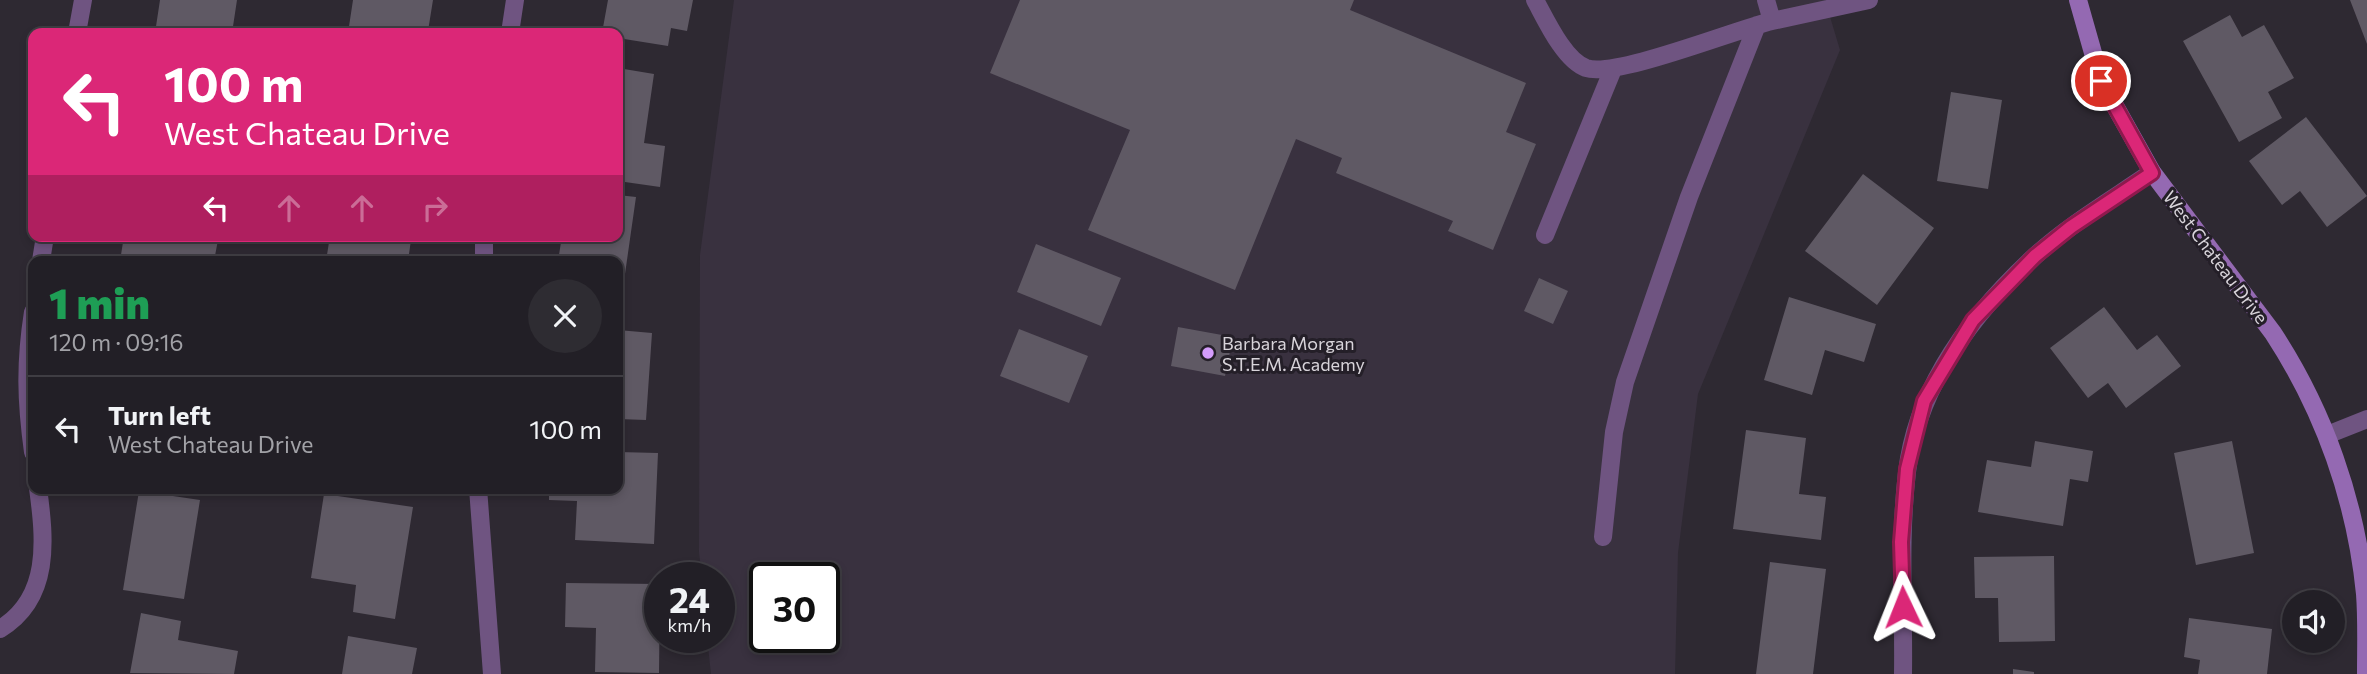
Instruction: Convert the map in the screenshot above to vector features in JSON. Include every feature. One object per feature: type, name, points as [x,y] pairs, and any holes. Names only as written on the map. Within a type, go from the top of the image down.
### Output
[{"type":"street","points":[[79,28],[83,0]]},
{"type":"street","points":[[511,28],[515,0]]},
{"type":"street","points":[[1535,0],[1560,46],[1584,67],[1602,70],[1765,23],[1869,0]]},
{"type":"street","points":[[1603,537],[1614,432],[1625,382],[1689,197],[1765,23],[1766,0]]},
{"type":"street","name":"West Chateau Drive","points":[[2078,0],[2101,81],[2152,173],[2290,358],[2327,435],[2346,489],[2358,539],[2366,596],[2366,674]]},
{"type":"street","points":[[1545,234],[1612,69]]},
{"type":"street","points":[[1903,674],[1902,530],[1907,469],[1924,401],[1973,320],[2035,256],[2071,227],[2152,173]]},
{"type":"street","points":[[28,344],[28,415]]},
{"type":"street","points":[[2327,435],[2367,419]]},
{"type":"street","points":[[7,625],[40,580],[44,531],[39,494]]},
{"type":"street","points":[[478,494],[492,674]]},
{"type":"shaded area","name":"Barbara Morgan S.T.E.M. Academy","points":[[734,0],[1825,0],[1840,50],[1698,394],[1678,553],[1675,674],[711,674],[709,653],[735,653],[735,562],[700,562],[700,255]]},
{"type":"building","points":[[160,0],[237,0],[233,28],[156,28]]},
{"type":"building","points":[[353,0],[433,0],[428,28],[349,28]]},
{"type":"building","points":[[608,0],[693,0],[687,31],[671,28],[668,46],[623,39],[623,28],[603,28]]},
{"type":"building","points":[[1020,0],[1354,0],[1350,10],[1526,83],[1506,132],[1536,144],[1493,250],[1448,231],[1453,221],[1336,173],[1342,158],[1296,139],[1235,290],[1088,230],[1130,130],[990,73]]},
{"type":"building","points":[[2350,0],[2367,0],[2367,44]]},
{"type":"building","points":[[2230,15],[2242,37],[2264,25],[2294,78],[2268,92],[2282,118],[2239,142],[2183,41]]},
{"type":"building","points":[[623,69],[654,74],[644,143],[665,146],[660,187],[623,182]]},
{"type":"building","points":[[1951,92],[2002,100],[1988,189],[1937,181]]},
{"type":"building","points":[[2306,117],[2367,196],[2327,227],[2300,191],[2282,205],[2249,161]]},
{"type":"building","points":[[1863,174],[1934,228],[1877,305],[1805,251]]},
{"type":"building","points":[[623,196],[636,197],[623,288],[623,256],[559,256],[561,242],[623,242]]},
{"type":"building","points":[[123,242],[218,242],[215,256],[121,256]]},
{"type":"building","points":[[329,242],[411,242],[409,256],[327,256]]},
{"type":"building","points":[[1036,244],[1121,278],[1101,326],[1017,292]]},
{"type":"building","points":[[1539,278],[1568,291],[1553,324],[1524,311]]},
{"type":"building","points":[[1789,297],[1876,324],[1864,362],[1825,350],[1812,395],[1764,380]]},
{"type":"building","points":[[2104,307],[2137,350],[2157,335],[2181,366],[2126,408],[2108,383],[2088,398],[2050,348]]},
{"type":"building","points":[[1178,327],[1233,337],[1225,376],[1171,366]]},
{"type":"building","points":[[1019,329],[1088,356],[1069,403],[1000,376]]},
{"type":"building","points":[[623,330],[652,333],[646,420],[623,419]]},
{"type":"building","points":[[1746,430],[1806,438],[1799,494],[1826,497],[1821,540],[1733,529]]},
{"type":"building","points":[[2035,441],[2093,451],[2088,482],[2070,479],[2063,526],[1978,512],[1987,460],[2031,467]]},
{"type":"building","points":[[2232,441],[2254,553],[2196,565],[2174,453]]},
{"type":"building","points":[[623,452],[658,453],[654,544],[575,540],[577,501],[549,500],[549,494],[623,494]]},
{"type":"building","points":[[139,494],[200,500],[184,599],[123,590]]},
{"type":"building","points":[[324,494],[413,507],[395,619],[353,612],[356,585],[311,578]]},
{"type":"building","points":[[2054,556],[2055,641],[1999,642],[1998,598],[1975,598],[1974,557]]},
{"type":"building","points":[[1770,562],[1826,569],[1813,674],[1756,674]]},
{"type":"building","points":[[566,583],[644,584],[644,653],[659,653],[659,673],[595,672],[596,628],[565,627]]},
{"type":"building","points":[[141,613],[181,621],[178,640],[238,651],[234,674],[130,673]]},
{"type":"building","points":[[2189,618],[2272,629],[2267,674],[2198,674],[2200,660],[2184,657]]},
{"type":"building","points":[[348,636],[417,648],[412,674],[342,674]]},
{"type":"building","points":[[2013,669],[2034,672],[2034,674],[2013,674]]},
{"type":"place","name":"Barbara Morgan S.T.E.M. Academy","points":[[1208,353]]},
{"type":"route","points":[[1903,607],[1901,542],[1907,469],[1924,401],[1973,320],[2035,256],[2071,227],[2152,173],[2101,81]]}]
